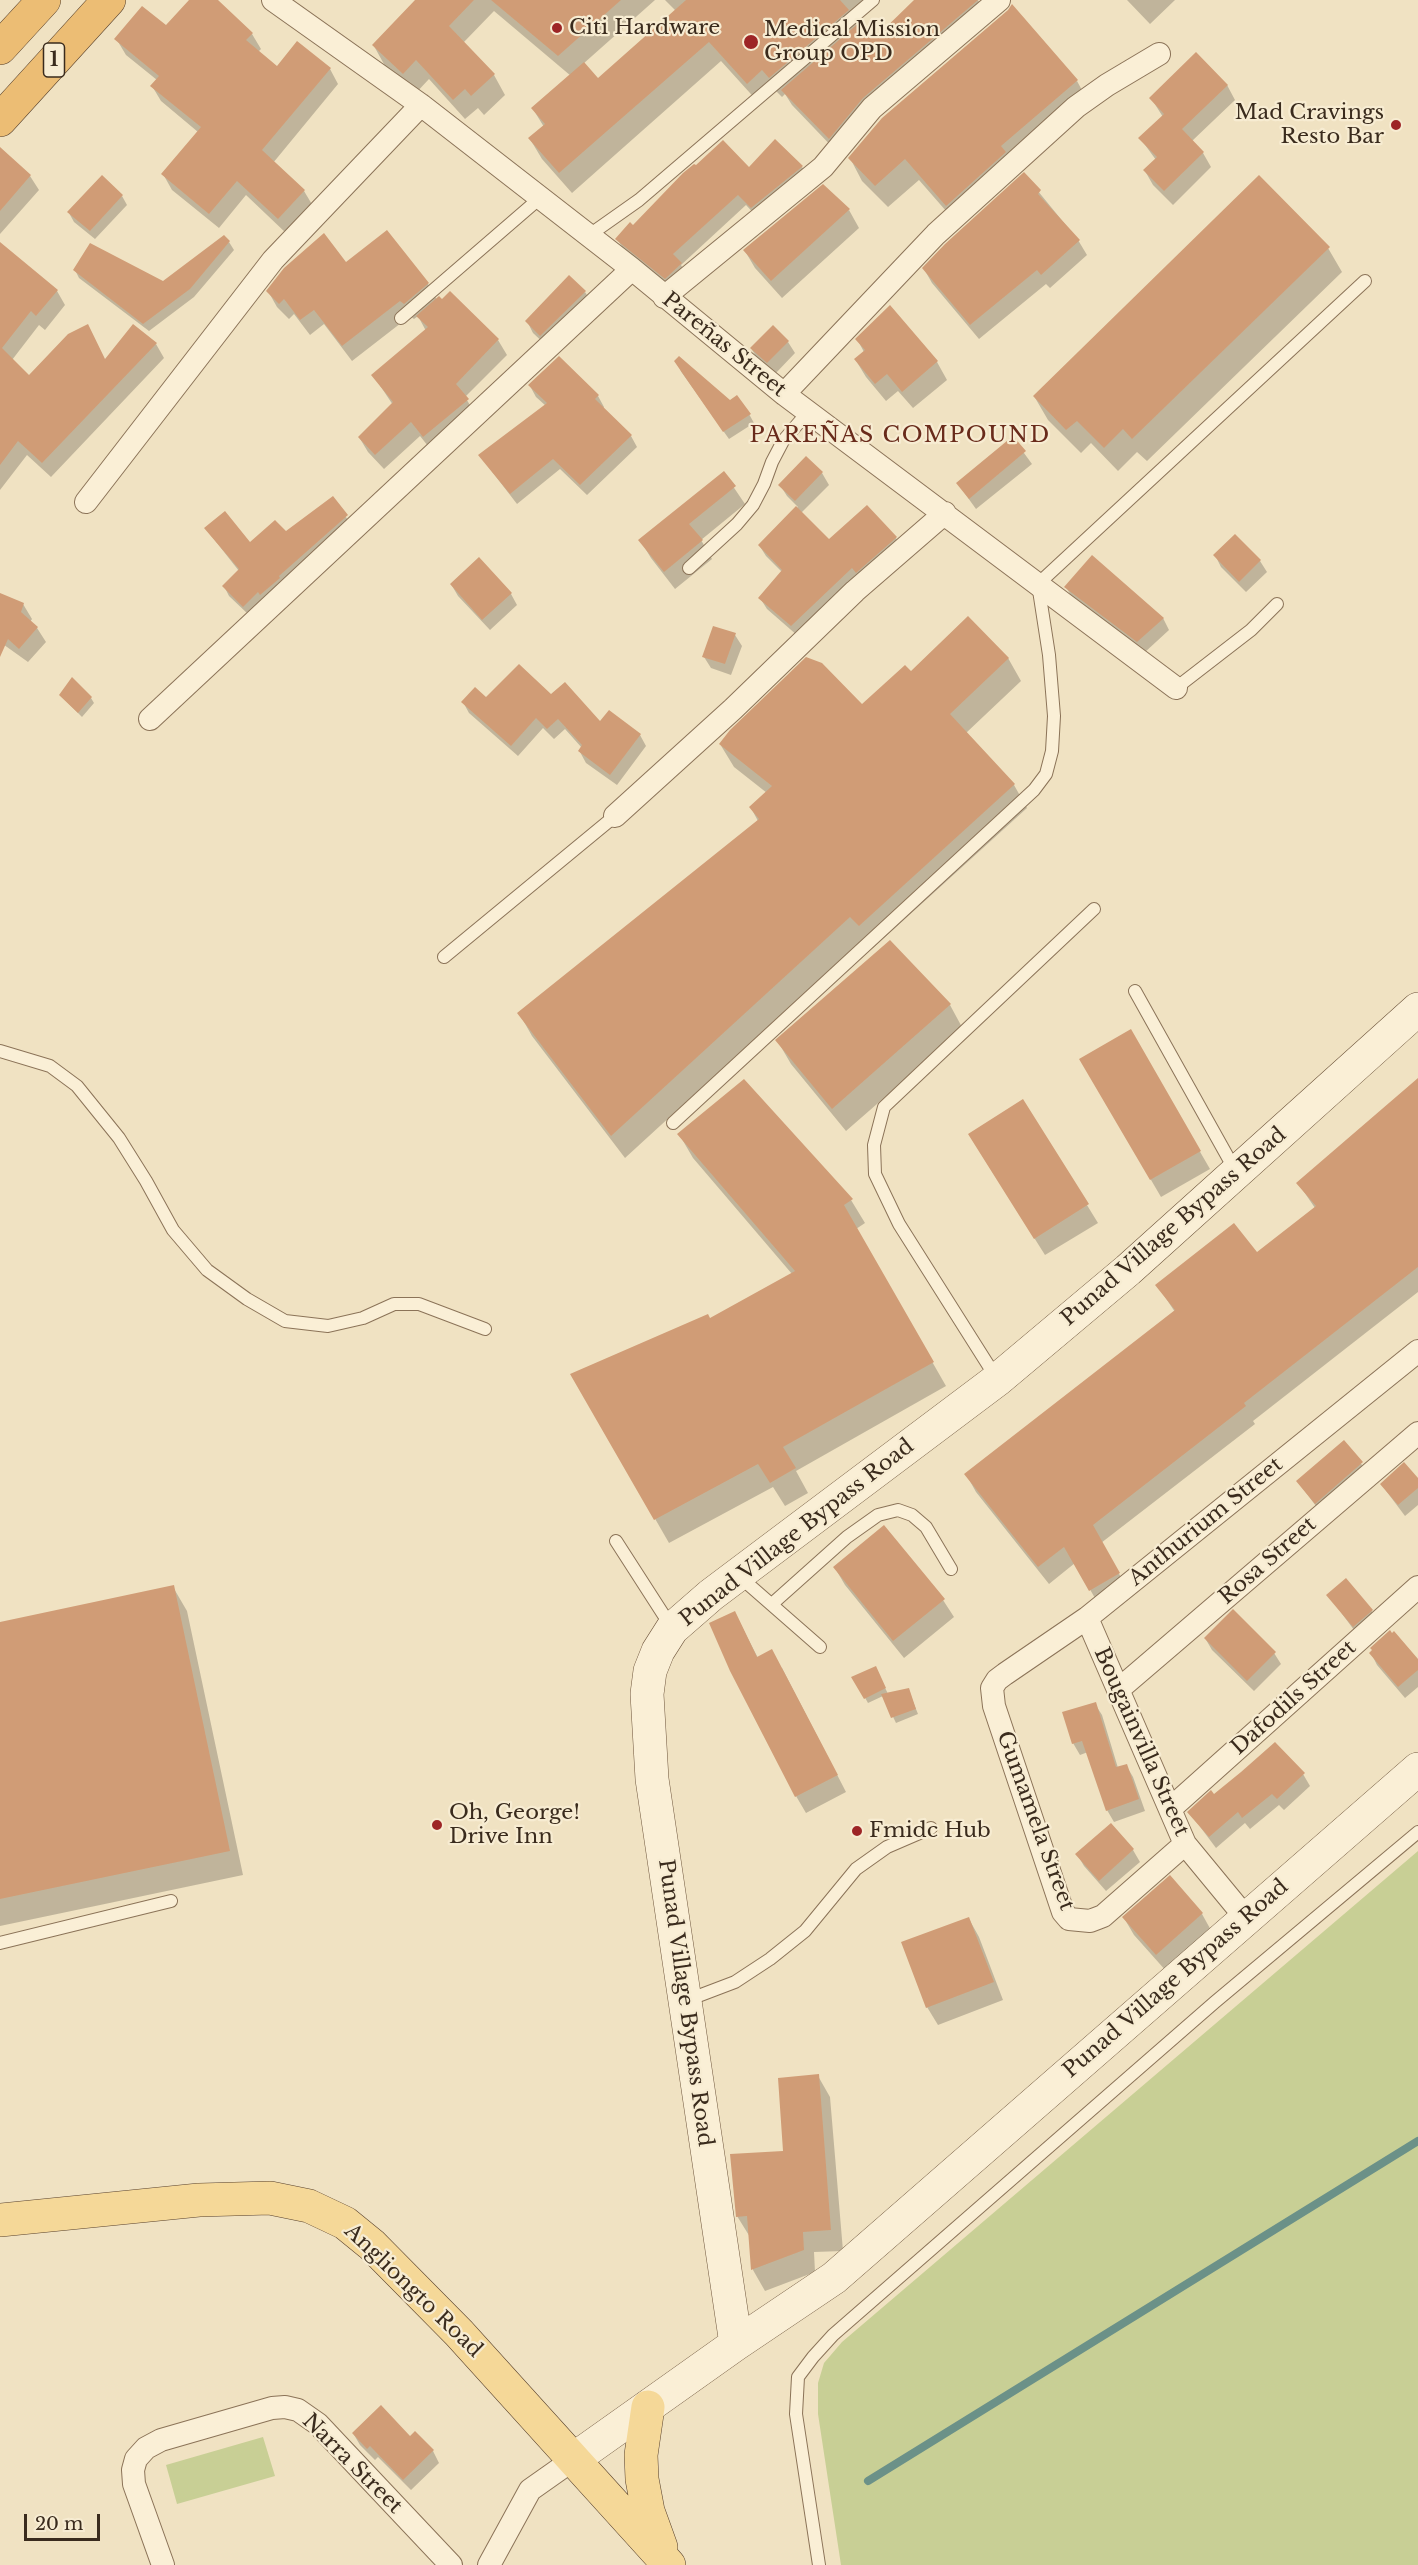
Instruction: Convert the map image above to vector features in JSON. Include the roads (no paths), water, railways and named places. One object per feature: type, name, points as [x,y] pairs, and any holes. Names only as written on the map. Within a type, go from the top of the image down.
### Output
[{"type":"highway","name":"1","points":[[2,45],[44,0]]},
{"type":"highway","name":"1","points":[[0,120],[109,0]]},
{"type":"highway","points":[[2,45],[41,75]]},
{"type":"main road","name":"Punad Village Bypass Road","points":[[736,2344],[652,1779],[648,1721],[650,1671],[658,1651],[672,1629],[690,1612],[737,1574],[997,1380],[1128,1270],[1418,1009]]},
{"type":"main road","name":"Punad Village Bypass Road","points":[[574,2459],[736,2344],[834,2278],[1418,1769]]},
{"type":"main road","name":"Angliongto Road","points":[[0,2220],[225,2198],[270,2198],[309,2206],[345,2223],[372,2245],[459,2333],[669,2565]]},
{"type":"main road","points":[[648,2407],[641,2455],[643,2485],[654,2531],[669,2565]]},
{"type":"street","name":"Pareñas Street","points":[[273,0],[421,105],[632,269],[784,394],[1176,688]]},
{"type":"street","points":[[664,297],[823,166],[872,108],[999,0]]},
{"type":"street","points":[[784,394],[945,226],[1076,107],[1107,85],[1159,54]]},
{"type":"street","points":[[86,502],[273,260],[421,105]]},
{"type":"street","points":[[150,719],[632,269]]},
{"type":"street","points":[[615,816],[733,709],[855,591],[945,513]]},
{"type":"street","name":"Anthurium Street","points":[[992,1688],[1005,1674],[1087,1618],[1418,1351]]},
{"type":"street","name":"Rosa Street","points":[[1118,1690],[1418,1433]]},
{"type":"street","name":"Dafodils Street","points":[[1170,1809],[1418,1587]]},
{"type":"street","name":"Bougainvilla Street","points":[[1087,1618],[1185,1844],[1246,1918]]},
{"type":"street","name":"Gumamela Street","points":[[992,1688],[994,1706],[1063,1912],[1069,1919],[1090,1921],[1103,1916],[1185,1844]]},
{"type":"street","name":"Narra Street","points":[[163,2565],[134,2484],[136,2458],[146,2448],[161,2440],[272,2408],[298,2410],[318,2424],[451,2565]]},
{"type":"street","points":[[489,2565],[530,2490],[574,2459]]},
{"type":"lane","points":[[588,236],[639,200],[873,0]]},
{"type":"lane","points":[[401,318],[540,198]]},
{"type":"lane","points":[[673,1123],[1034,790],[1046,774],[1052,751],[1054,716],[1049,656],[1038,584],[1365,281]]},
{"type":"lane","points":[[689,567],[737,524],[753,506],[783,441],[808,412]]},
{"type":"lane","points":[[1176,688],[1251,630],[1277,604]]},
{"type":"lane","points":[[444,957],[615,816]]},
{"type":"lane","points":[[997,1380],[899,1224],[875,1174],[874,1145],[884,1107],[1094,909]]},
{"type":"lane","points":[[1135,991],[1237,1174]]},
{"type":"lane","points":[[0,1051],[50,1066],[77,1086],[119,1138],[146,1181],[172,1230],[207,1270],[247,1299],[285,1321],[328,1326],[363,1318],[394,1304],[419,1304],[485,1329]]},
{"type":"lane","points":[[772,1604],[847,1537],[878,1515],[898,1510],[912,1515],[926,1527],[951,1569]]},
{"type":"lane","points":[[616,1541],[672,1629]]},
{"type":"lane","points":[[737,1574],[820,1647]]},
{"type":"lane","points":[[684,2002],[735,1982],[770,1959],[805,1930],[856,1869],[887,1847],[931,1828]]},
{"type":"lane","points":[[819,2565],[796,2414],[798,2377],[813,2357],[833,2334],[1215,2001],[1418,1832]]},
{"type":"lane","points":[[0,1943],[171,1901]]},
{"type":"waterway","points":[[868,2481],[1418,2141]]},
{"type":"place","name":"Citi Hardware","points":[[557,28]]},
{"type":"place","name":"Medical Mission Group OPD","points":[[751,42]]},
{"type":"place","name":"Mad Cravings Resto Bar","points":[[1396,125]]},
{"type":"place","name":"Oh, George! Drive Inn","points":[[437,1825]]},
{"type":"place","name":"Fmidc Hub","points":[[857,1831]]},
{"type":"district","name":"PAREÑAS COMPOUND","points":[[900,436]]}]
